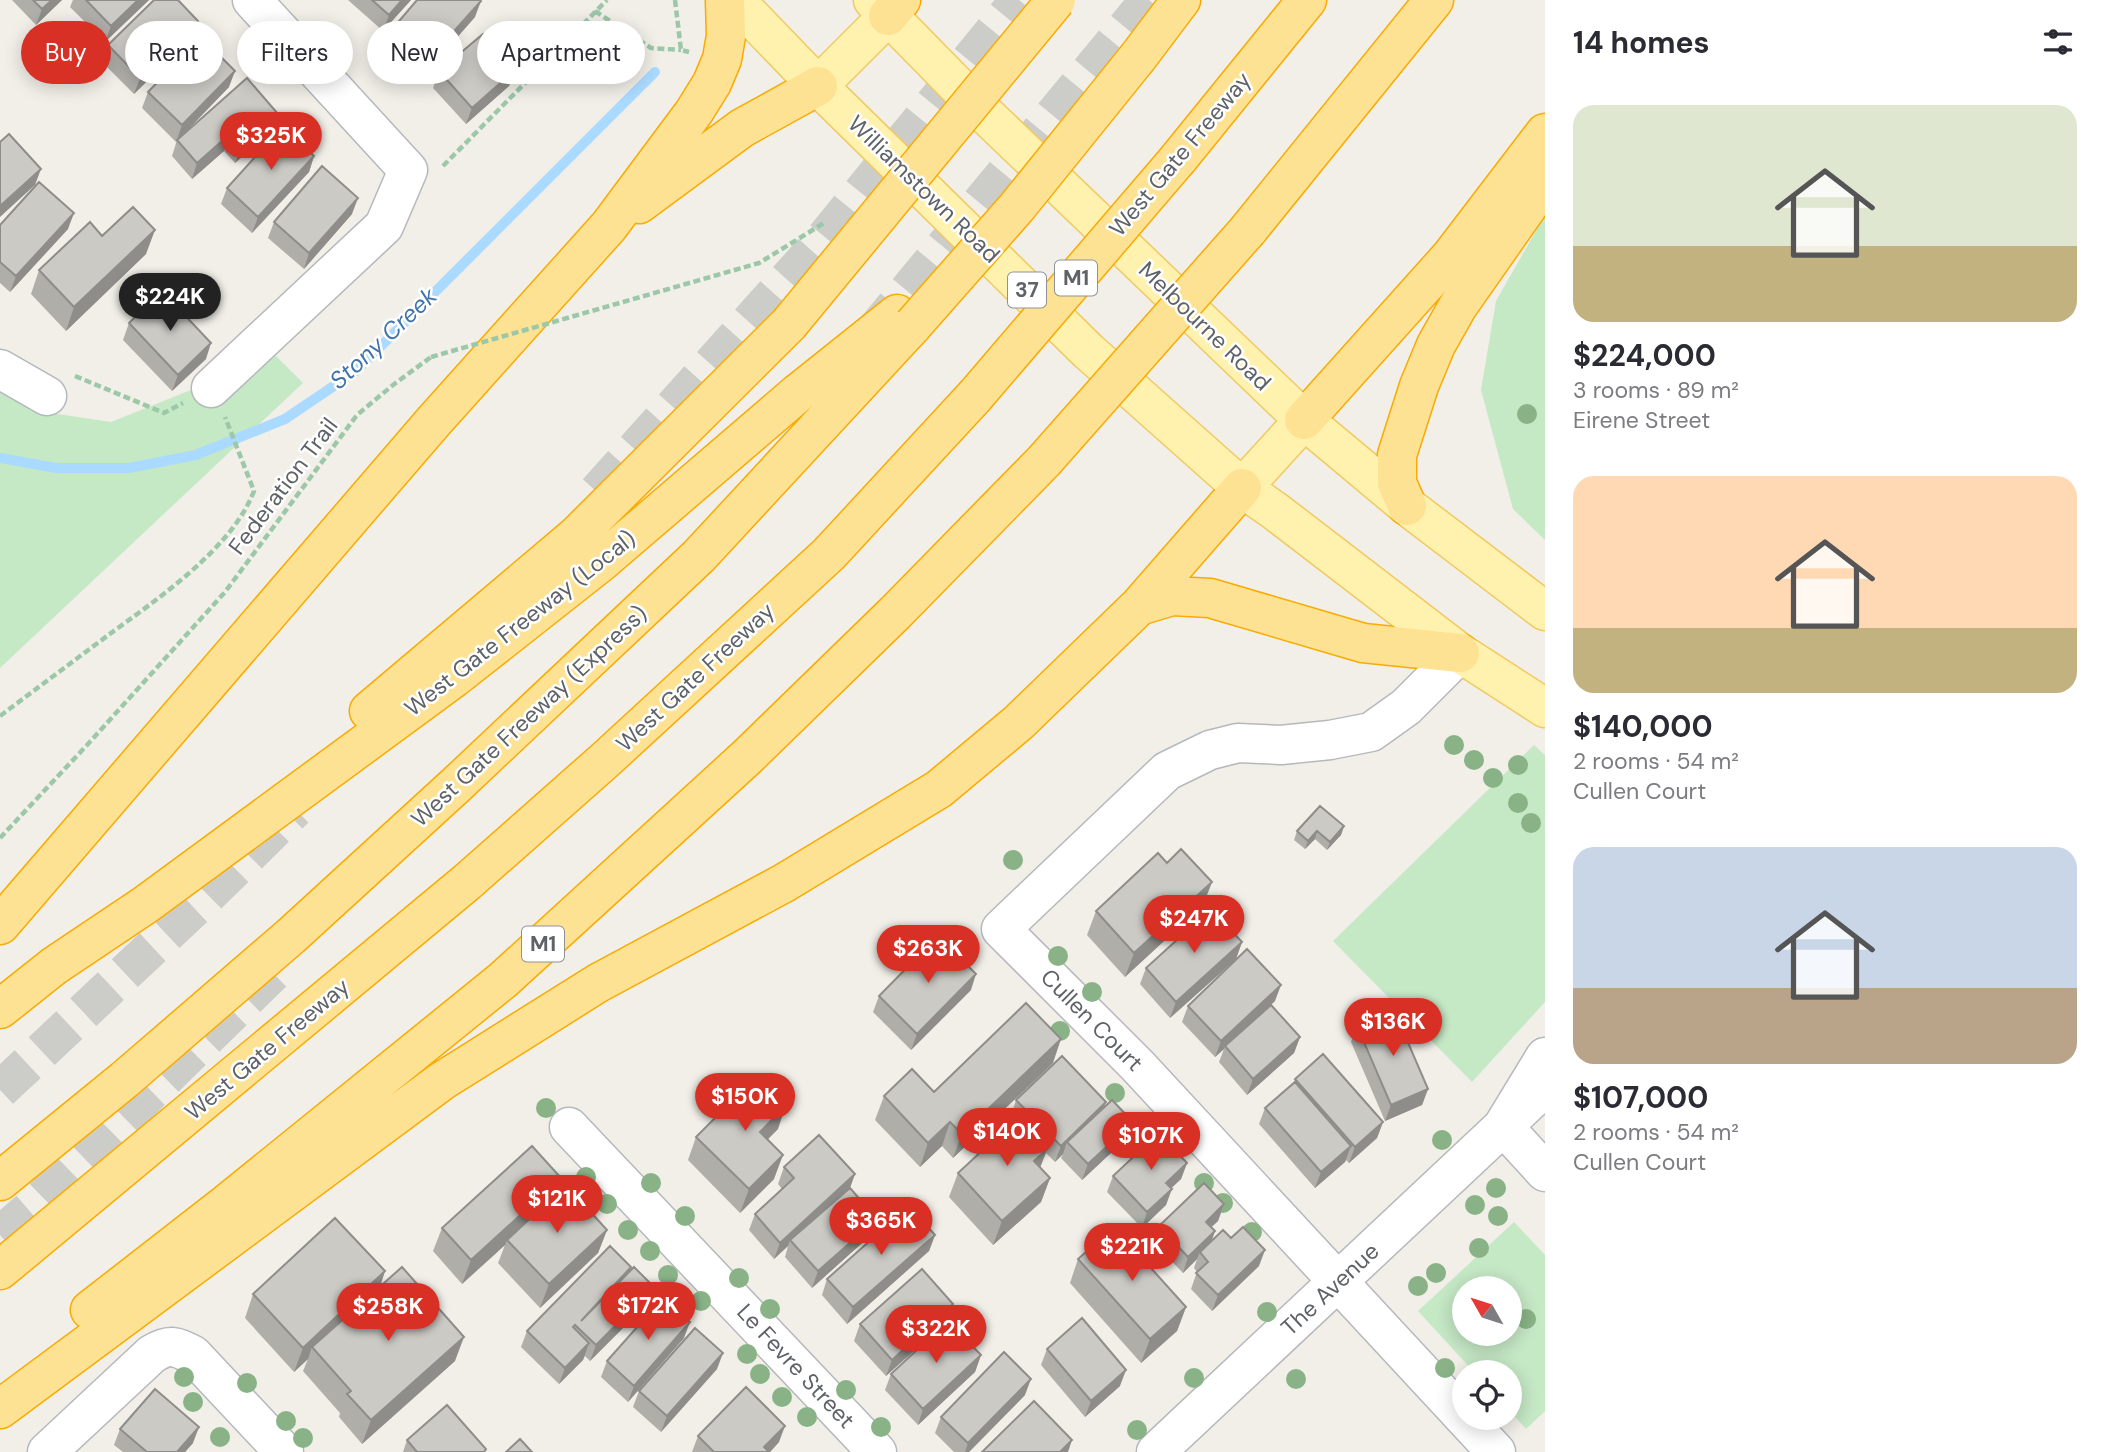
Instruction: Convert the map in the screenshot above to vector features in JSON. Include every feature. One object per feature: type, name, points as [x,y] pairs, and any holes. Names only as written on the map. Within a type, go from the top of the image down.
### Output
[{"type":"highway","points":[[0,925],[434,421],[609,226],[694,112],[712,83],[722,59],[726,36],[725,0]]},
{"type":"highway","points":[[145,905],[576,536],[789,324],[1056,0]]},
{"type":"highway","name":"West Gate Freeway (Local)","points":[[0,1009],[54,966],[145,905],[454,678],[600,563],[798,393],[909,316],[1017,207],[1181,0]]},
{"type":"highway","name":"West Gate Freeway","points":[[0,1270],[457,891],[830,554],[975,396],[1178,159],[1307,0]]},
{"type":"highway","name":"M1","points":[[0,1379],[225,1206],[503,980],[747,757],[895,613],[1044,461],[1248,230],[1431,3]]},
{"type":"highway","points":[[609,226],[742,128],[818,86]]},
{"type":"highway","points":[[1304,420],[1451,256],[1545,133]]},
{"type":"highway","points":[[1407,506],[1397,482],[1397,455],[1419,386],[1436,345],[1458,306],[1545,182]]},
{"type":"highway","name":"West Gate Freeway (Express)","points":[[0,1181],[124,1080],[291,936],[699,556],[909,316]]},
{"type":"highway","points":[[0,1409],[442,1081],[598,983],[784,883],[939,789],[1018,723],[1139,606],[1242,488]]},
{"type":"highway","points":[[1139,606],[1172,596],[1210,598],[1363,643],[1460,653]]},
{"type":"main road","name":"Williamstown Road","points":[[734,0],[1088,351],[1242,488]]},
{"type":"main road","points":[[818,86],[887,5]]},
{"type":"main road","name":"Melbourne Road","points":[[887,5],[986,115],[1304,420],[1407,506],[1545,611]]},
{"type":"main road","points":[[1242,488],[1304,420]]},
{"type":"main road","name":"37","points":[[1242,488],[1460,653],[1545,708]]},
{"type":"street","points":[[213,391],[384,226],[408,170],[252,0]]},
{"type":"street","points":[[0,369],[47,396]]},
{"type":"street","name":"Cullen Court","points":[[1337,1282],[1138,1065],[1001,929],[1167,771],[1210,750],[1238,743],[1281,745],[1371,732],[1406,707],[1460,653]]},
{"type":"street","name":"The Avenue","points":[[1503,1126],[1545,1057]]},
{"type":"street","name":"The Avenue","points":[[1156,1452],[1545,1087]]},
{"type":"street","points":[[1503,1126],[1545,1172]]},
{"type":"street","name":"Le Fevre Street","points":[[569,1127],[877,1452]]},
{"type":"street","points":[[1337,1282],[1496,1452]]},
{"type":"street","points":[[47,1452],[152,1354],[161,1348],[174,1346],[192,1355],[284,1452]]},
{"type":"path","points":[[408,170],[443,166],[607,0]]},
{"type":"path","points":[[595,11],[651,48],[681,50]]},
{"type":"path","name":"Federation Trail","points":[[0,838],[89,744],[225,592],[357,415],[393,385],[431,357],[759,263]]},
{"type":"path","points":[[0,716],[165,593],[226,536],[247,508],[254,491],[213,391],[164,413],[68,373],[47,396]]},
{"type":"green space","points":[[1545,215],[1545,540],[1513,509],[1481,390],[1496,301]]},
{"type":"green space","points":[[276,356],[303,383],[0,668],[0,387],[51,413],[111,422]]},
{"type":"green space","points":[[1534,745],[1545,755],[1545,1002],[1472,1082],[1333,941]]},
{"type":"green space","points":[[1514,1222],[1545,1255],[1545,1411],[1526,1429],[1522,1424],[1522,1360],[1463,1360],[1418,1311],[1452,1279],[1452,1346],[1522,1346],[1522,1276],[1456,1276]]},
{"type":"building","points":[[33,0],[52,0],[42,9]]},
{"type":"building","points":[[86,0],[138,0],[111,26],[111,21],[106,21]]},
{"type":"building","points":[[154,0],[178,0],[198,21],[133,21]]},
{"type":"building","points":[[372,0],[402,0],[389,15]]},
{"type":"building","points":[[417,0],[481,1],[463,21],[399,21]]},
{"type":"building","points":[[125,28],[125,63],[111,48],[111,42]]},
{"type":"building","points":[[477,39],[477,84],[499,84],[472,108],[451,84],[463,84],[463,51]]},
{"type":"building","points":[[223,59],[235,71],[223,83]]},
{"type":"building","points":[[156,84],[222,84],[182,125],[148,92]]},
{"type":"building","points":[[240,84],[252,84],[278,114],[241,147],[230,134],[197,163],[177,140]]},
{"type":"building","points":[[283,126],[314,156],[258,217],[227,188]]},
{"type":"building","points":[[9,134],[41,169],[0,206],[0,142]]},
{"type":"building","points":[[322,166],[358,198],[309,253],[274,222]]},
{"type":"building","points":[[39,182],[74,213],[16,276],[0,262],[0,225]]},
{"type":"building","points":[[133,207],[155,230],[74,307],[39,270],[90,222],[102,236]]},
{"type":"building","points":[[162,291],[211,343],[178,375],[129,323]]},
{"type":"building","points":[[1320,806],[1344,826],[1330,842],[1317,831],[1308,841],[1297,831]]},
{"type":"building","points":[[1181,849],[1212,882],[1134,953],[1096,911],[1158,853],[1167,863]]},
{"type":"building","points":[[1211,909],[1242,942],[1176,1002],[1146,968]]},
{"type":"building","points":[[938,936],[976,974],[917,1034],[879,996]]},
{"type":"building","points":[[1247,949],[1281,985],[1221,1041],[1188,1006]]},
{"type":"building","points":[[1026,1003],[1061,1039],[962,1134],[950,1122],[928,1143],[884,1096],[912,1069],[934,1092]]},
{"type":"building","points":[[1271,1005],[1300,1037],[1253,1079],[1225,1046]]},
{"type":"building","points":[[1394,1010],[1428,1089],[1391,1105],[1357,1026]]},
{"type":"building","points":[[1323,1054],[1383,1122],[1355,1147],[1295,1079]]},
{"type":"building","points":[[1062,1056],[1106,1102],[1061,1146],[1016,1100]]},
{"type":"building","points":[[757,1076],[786,1105],[760,1132],[783,1155],[749,1189],[696,1137]]},
{"type":"building","points":[[1295,1082],[1351,1146],[1321,1172],[1265,1108]]},
{"type":"building","points":[[1112,1100],[1133,1122],[1088,1164],[1067,1142]]},
{"type":"building","points":[[1014,1113],[1047,1149],[1034,1161],[1050,1178],[1002,1221],[958,1173],[984,1149],[980,1144]]},
{"type":"building","points":[[1159,1133],[1187,1163],[1166,1183],[1172,1189],[1147,1212],[1113,1176]]},
{"type":"building","points":[[819,1135],[855,1174],[780,1243],[755,1214],[794,1178],[784,1167]]},
{"type":"building","points":[[532,1146],[561,1178],[471,1260],[442,1228]]},
{"type":"building","points":[[1204,1183],[1224,1204],[1206,1222],[1215,1231],[1188,1257],[1159,1226]]},
{"type":"building","points":[[566,1185],[607,1230],[549,1284],[507,1240]]},
{"type":"building","points":[[850,1188],[877,1219],[818,1271],[790,1240]]},
{"type":"building","points":[[909,1206],[935,1235],[853,1307],[827,1279]]},
{"type":"building","points":[[335,1218],[385,1271],[303,1348],[253,1294]]},
{"type":"building","points":[[1114,1227],[1186,1307],[1150,1339],[1078,1259]]},
{"type":"building","points":[[1243,1227],[1265,1250],[1218,1295],[1196,1273],[1208,1262],[1200,1252],[1223,1230],[1231,1238]]},
{"type":"building","points":[[610,1246],[631,1267],[581,1321],[634,1267],[654,1287],[596,1345],[575,1325],[573,1327],[589,1343],[565,1368],[527,1331]]},
{"type":"building","points":[[402,1267],[464,1337],[371,1420],[347,1394],[351,1391],[312,1347]]},
{"type":"building","points":[[922,1269],[953,1304],[892,1360],[860,1324]]},
{"type":"building","points":[[663,1298],[690,1322],[634,1386],[607,1361]]},
{"type":"building","points":[[1082,1318],[1126,1370],[1091,1401],[1047,1349]]},
{"type":"building","points":[[948,1321],[981,1355],[923,1409],[891,1374]]},
{"type":"building","points":[[695,1328],[723,1353],[667,1416],[639,1391]]},
{"type":"building","points":[[1004,1352],[1031,1379],[968,1443],[941,1417]]},
{"type":"building","points":[[746,1387],[785,1426],[764,1447],[769,1452],[714,1452],[698,1436]]},
{"type":"building","points":[[155,1389],[199,1427],[177,1452],[147,1452],[120,1429]]},
{"type":"building","points":[[1034,1401],[1072,1440],[1060,1452],[982,1452]]},
{"type":"building","points":[[447,1405],[486,1449],[484,1452],[417,1452],[407,1440]]},
{"type":"building","points":[[520,1439],[532,1452],[506,1452]]},
{"type":"waterway","name":"Stony Creek","points":[[0,458],[56,468],[129,468],[196,455],[285,419],[356,371],[655,72]]},
{"type":"tunnel","points":[[597,492],[822,241],[1019,0]]},
{"type":"tunnel","points":[[871,335],[1149,0]]},
{"type":"tunnel","points":[[0,1090],[203,900],[295,809]]},
{"type":"tunnel","points":[[0,1235],[35,1205],[273,973]]}]
